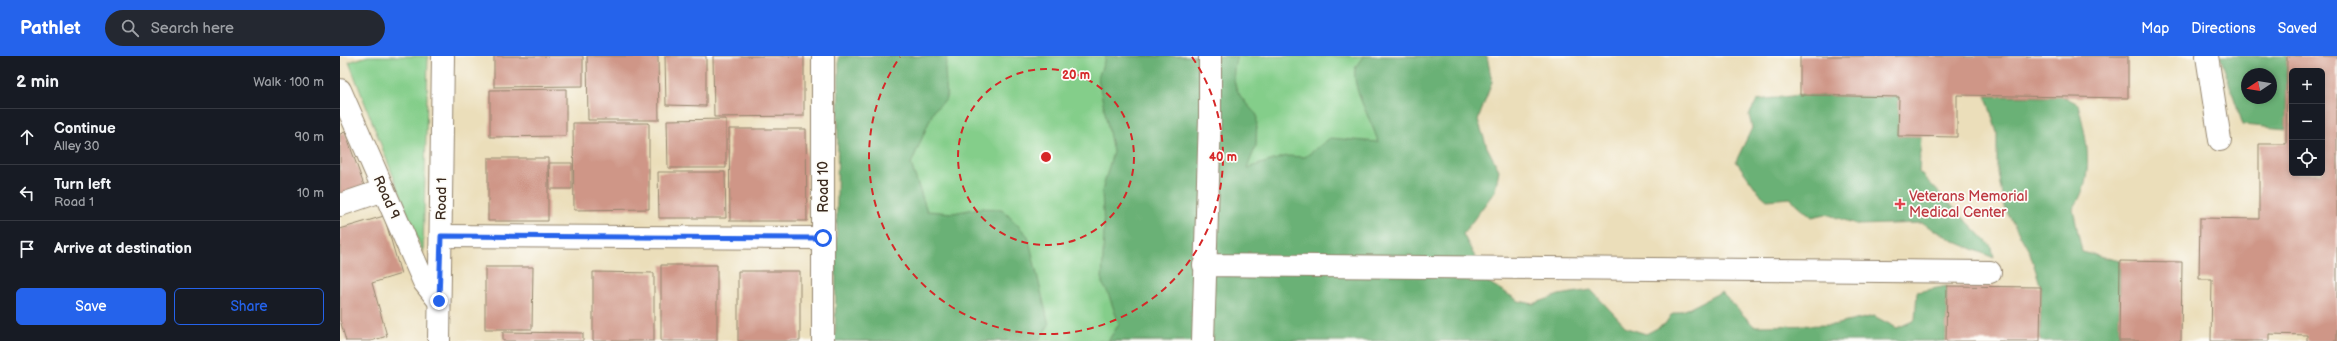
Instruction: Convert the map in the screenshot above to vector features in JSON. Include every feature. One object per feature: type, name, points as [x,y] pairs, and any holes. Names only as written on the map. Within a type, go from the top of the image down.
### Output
[{"type":"street","name":"Road 1","points":[[439,341],[443,56]]},
{"type":"street","name":"Road 10","points":[[823,56],[823,341]]},
{"type":"street","points":[[1203,341],[1204,265],[1210,117],[1210,56]]},
{"type":"street","points":[[2207,56],[2220,140]]},
{"type":"street","name":"Road 9","points":[[340,90],[424,282],[439,301]]},
{"type":"street","points":[[340,205],[384,190]]},
{"type":"street","points":[[441,236],[823,238]]},
{"type":"street","points":[[1204,265],[1990,272]]},
{"type":"green space","points":[[368,56],[428,56],[423,253],[349,62]]},
{"type":"green space","points":[[839,56],[947,56],[945,70],[947,99],[934,110],[911,164],[927,211],[953,213],[980,208],[1002,209],[1028,236],[1049,325],[1038,341],[835,341]]},
{"type":"green space","points":[[845,56],[1467,56],[1215,341],[843,341]]},
{"type":"green space","points":[[1106,56],[1237,56],[1234,66],[1234,82],[1236,88],[1245,102],[1257,115],[1256,146],[1247,168],[1287,156],[1305,157],[1330,138],[1378,142],[1356,87],[1355,69],[1363,56],[1487,56],[1492,82],[1478,120],[1487,147],[1499,170],[1495,191],[1463,234],[1488,282],[1519,301],[1533,304],[1559,295],[1591,290],[1627,328],[1646,334],[1665,324],[1671,315],[1690,308],[1721,292],[1754,326],[1833,325],[1874,316],[1897,328],[1915,320],[1917,292],[1947,286],[1946,341],[1108,341],[1119,324],[1108,293],[1102,283],[1104,229],[1102,191],[1113,152],[1098,78]]},
{"type":"green space","points":[[2220,56],[2287,56],[2286,129],[2243,125]]},
{"type":"green space","points":[[1800,95],[1899,97],[1898,136],[1921,137],[1919,172],[1992,247],[1994,258],[1956,242],[1922,223],[1859,225],[1826,214],[1812,217],[1790,198],[1767,200],[1759,193],[1736,161],[1752,128],[1749,115],[1757,100]]},
{"type":"green space","points":[[1986,96],[2065,97],[2078,104],[2088,158],[2085,184],[2073,209],[2082,252],[2120,261],[2119,341],[2040,341],[2041,287],[2030,253],[2004,207],[1997,167],[1997,133]]},
{"type":"building","points":[[494,56],[583,56],[583,86],[494,87]]},
{"type":"building","points":[[587,56],[658,56],[659,120],[588,120]]},
{"type":"building","points":[[665,56],[706,56],[706,106],[666,105]]},
{"type":"building","points":[[713,56],[804,56],[804,116],[714,117]]},
{"type":"building","points":[[1800,56],[2128,56],[2128,98],[1957,95],[1957,137],[1898,136],[1899,97],[1800,95]]},
{"type":"building","points":[[2287,56],[2337,56],[2337,341],[2307,341],[2307,335],[2269,334],[2269,341],[2211,341],[2212,279],[2199,279],[2200,218],[2259,219],[2259,144],[2286,144]]},
{"type":"building","points":[[566,89],[566,136],[490,137],[490,90]]},
{"type":"building","points":[[726,119],[726,168],[668,168],[667,120]]},
{"type":"building","points":[[573,123],[649,123],[649,209],[574,210]]},
{"type":"building","points":[[729,129],[806,129],[807,221],[730,221]]},
{"type":"building","points":[[345,132],[366,191],[340,200],[340,134]]},
{"type":"building","points":[[488,158],[548,158],[548,221],[488,221]]},
{"type":"building","points":[[549,163],[572,163],[572,189],[550,189]]},
{"type":"building","points":[[658,172],[725,172],[726,218],[659,218]]},
{"type":"building","points":[[384,216],[401,274],[372,283],[387,336],[371,341],[346,341],[340,320],[340,229]]},
{"type":"building","points":[[2120,261],[2182,262],[2181,341],[2119,341]]},
{"type":"building","points":[[661,265],[717,265],[717,341],[661,341]]},
{"type":"building","points":[[485,267],[533,267],[532,329],[485,329]]},
{"type":"building","points":[[738,271],[800,271],[800,341],[738,341]]},
{"type":"building","points":[[593,272],[654,273],[654,341],[593,341]]},
{"type":"building","points":[[1947,286],[2041,287],[2040,341],[1946,341]]},
{"type":"building","points":[[503,332],[583,333],[583,341],[503,341]]},
{"type":"place","name":"Veterans Memorial Medical Center","points":[[1900,204]]},
{"type":"route","points":[[439,301],[441,236],[823,238]]}]
